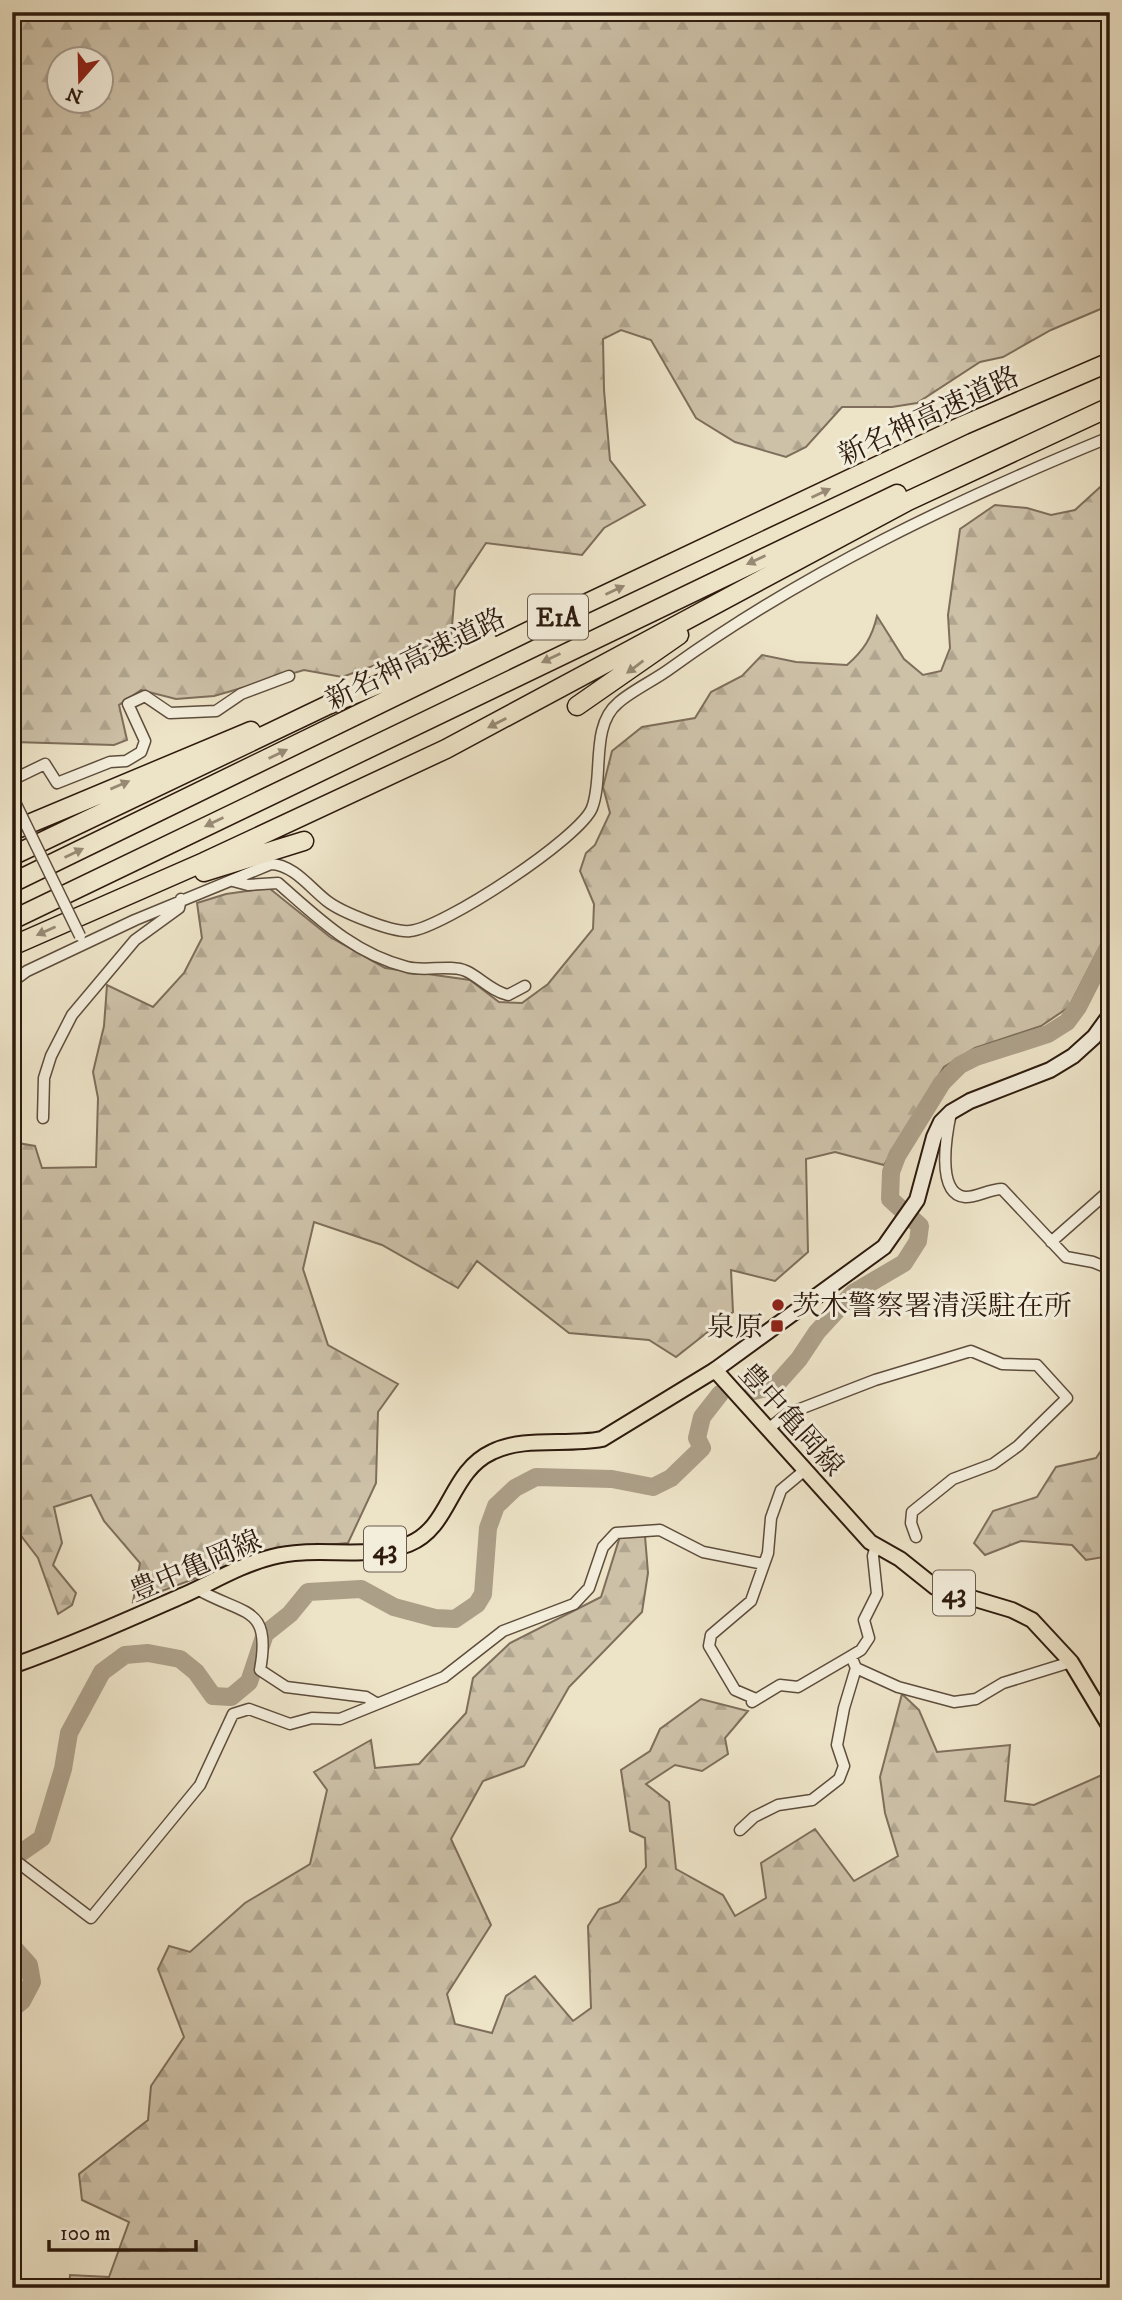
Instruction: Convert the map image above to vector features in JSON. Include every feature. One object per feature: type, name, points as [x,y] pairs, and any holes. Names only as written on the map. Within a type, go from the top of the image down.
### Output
[{"type":"highway","name":"新名神高速道路","points":[[12,883],[566,613],[964,425],[1110,362]]},
{"type":"highway","name":"新名神高速道路","points":[[12,920],[875,504],[1110,405]]},
{"type":"highway","points":[[12,946],[446,749],[908,501],[1110,405]]},
{"type":"highway","points":[[577,706],[750,585]]},
{"type":"highway","points":[[12,856],[328,705],[480,643],[525,621],[566,613]]},
{"type":"highway","points":[[12,831],[240,735],[328,705]]},
{"type":"highway","points":[[109,903],[304,841]]},
{"type":"main road","points":[[715,1370],[856,1270],[884,1247],[912,1208],[922,1186],[934,1137],[941,1122],[951,1112],[970,1101],[1062,1063],[1094,1037],[1110,1015]]},
{"type":"main road","name":"豊中亀岡線","points":[[14,1660],[62,1648],[223,1575],[273,1557],[297,1553],[373,1551],[408,1544],[436,1524],[462,1474],[493,1451],[513,1445],[582,1443],[602,1438],[715,1370],[876,1545],[935,1587],[1012,1610],[1032,1619],[1071,1662],[1110,1727]]},
{"type":"street","points":[[12,982],[82,940],[271,864],[280,865],[342,910],[408,932],[495,891],[588,817],[595,797],[605,722],[620,700],[643,688],[735,622],[801,582],[971,497],[1110,438]]},
{"type":"street","points":[[12,780],[45,764],[57,783],[110,762],[126,761],[141,752],[145,741],[128,704],[145,696],[170,713],[216,711],[241,694],[289,676]]},
{"type":"street","points":[[13,797],[82,940]]},
{"type":"street","points":[[233,881],[248,885],[278,883],[332,932],[394,964],[413,969],[465,970],[498,993],[508,995],[525,986]]},
{"type":"street","points":[[43,1118],[44,1078],[51,1056],[72,1015],[135,940],[179,908],[181,900]]},
{"type":"street","points":[[951,1112],[945,1166],[948,1183],[956,1194],[966,1198],[992,1189],[1002,1189],[1066,1257],[1093,1262],[1110,1269]]},
{"type":"street","points":[[1051,1242],[1110,1190]]},
{"type":"street","points":[[768,1429],[788,1414],[875,1381],[971,1351],[1002,1364],[1037,1364],[1067,1398],[1018,1446],[993,1464],[953,1479],[942,1491],[925,1499],[912,1512],[911,1524],[916,1537]]},
{"type":"street","points":[[805,1469],[780,1490],[771,1518],[764,1564],[751,1601],[711,1635],[709,1646],[735,1690],[753,1701],[780,1685],[798,1687],[861,1650],[869,1638],[864,1620],[877,1594],[873,1556],[876,1545]]},
{"type":"street","points":[[12,1858],[91,1918],[200,1785],[233,1714],[248,1709],[290,1724],[312,1718],[340,1719],[444,1677],[503,1631],[574,1604],[589,1588],[603,1547],[616,1533],[660,1530],[703,1552],[764,1564]]},
{"type":"street","points":[[197,1588],[234,1608],[248,1611],[258,1619],[265,1642],[260,1670],[286,1687],[366,1697],[376,1703]]},
{"type":"street","points":[[740,1830],[754,1817],[778,1805],[812,1800],[839,1779],[844,1766],[837,1745],[844,1707],[856,1668],[851,1656]]},
{"type":"street","points":[[856,1668],[898,1687],[954,1702],[976,1699],[1003,1683],[1071,1662]]},
{"type":"green space","points":[[12,12],[1098,12],[1110,28],[1110,305],[1051,330],[1003,357],[980,362],[917,403],[892,407],[842,407],[806,447],[786,457],[735,442],[696,418],[651,340],[621,330],[603,339],[610,460],[645,505],[604,528],[582,555],[486,543],[455,590],[451,638],[342,677],[304,670],[214,696],[176,699],[141,690],[119,705],[127,740],[114,745],[14,742]]},
{"type":"green space","points":[[1110,478],[1110,927],[1069,1007],[1041,1026],[975,1048],[944,1067],[884,1165],[835,1152],[806,1159],[808,1252],[775,1281],[731,1270],[733,1312],[676,1357],[649,1340],[569,1333],[477,1261],[458,1288],[382,1245],[314,1222],[303,1269],[328,1345],[398,1384],[378,1412],[376,1483],[348,1543],[270,1550],[133,1602],[140,1563],[104,1521],[91,1495],[54,1507],[62,1543],[53,1565],[76,1593],[72,1605],[58,1614],[38,1558],[12,1524],[12,1142],[35,1146],[42,1168],[96,1167],[98,1098],[93,1072],[104,1026],[107,985],[153,1007],[184,973],[202,938],[197,903],[226,894],[269,888],[330,937],[385,968],[470,980],[499,1002],[522,1003],[548,984],[593,929],[594,904],[580,871],[586,853],[595,845],[610,813],[603,787],[612,751],[642,727],[695,718],[711,692],[742,676],[762,655],[796,662],[847,665],[866,644],[877,616],[904,659],[923,675],[941,671],[950,648],[948,615],[960,529],[995,505],[1027,508],[1051,515],[1075,510]]},
{"type":"green space","points":[[1107,1442],[1110,1444],[1110,1556],[1086,1560],[1072,1545],[1021,1541],[985,1555],[974,1543],[993,1511],[1037,1497],[1056,1467],[1096,1458]]},
{"type":"green space","points":[[622,1530],[645,1536],[648,1573],[642,1612],[569,1687],[524,1766],[483,1781],[451,1839],[491,1925],[447,1994],[455,2024],[492,2033],[506,1996],[535,1976],[573,2021],[591,2008],[588,1926],[599,1909],[619,1902],[646,1867],[645,1838],[630,1831],[621,1770],[650,1751],[660,1729],[701,1699],[748,1711],[725,1738],[728,1754],[702,1771],[675,1765],[646,1784],[669,1802],[676,1869],[723,1895],[735,1916],[766,1898],[761,1863],[815,1829],[854,1881],[898,1856],[885,1813],[880,1777],[902,1694],[919,1710],[937,1752],[1010,1745],[1005,1801],[1034,1805],[1102,1775],[1110,1781],[1110,2288],[69,2288],[70,2275],[109,2277],[129,2222],[82,2200],[79,2174],[148,2120],[151,2086],[184,2037],[158,1969],[169,1946],[190,1952],[245,1903],[310,1864],[327,1790],[314,1772],[371,1740],[375,1768],[419,1764],[466,1713],[473,1678],[510,1643],[601,1597]]},
{"type":"waterway","points":[[754,1391],[775,1386],[799,1359],[817,1332],[853,1293],[904,1263],[918,1241],[920,1226],[890,1199],[891,1172],[897,1156],[942,1083],[960,1065],[976,1057],[1048,1034],[1067,1022],[1078,1007],[1110,944]]},
{"type":"waterway","points":[[12,1859],[42,1838],[63,1769],[69,1733],[102,1672],[125,1655],[148,1653],[180,1659],[196,1672],[213,1696],[231,1697],[249,1682],[265,1634],[290,1614],[308,1592],[361,1589],[394,1607],[435,1618],[455,1619],[477,1604],[483,1594],[488,1528],[496,1506],[515,1488],[536,1477],[612,1479],[653,1487],[671,1478],[702,1448],[697,1438],[702,1417],[720,1394]]},
{"type":"waterway","points":[[12,1946],[29,1965],[32,1982],[22,2001],[12,2009]]},
{"type":"place","name":"茨木警察署清渓駐在所","points":[[778,1305]]},
{"type":"place","name":"泉原","points":[[777,1326]]}]
